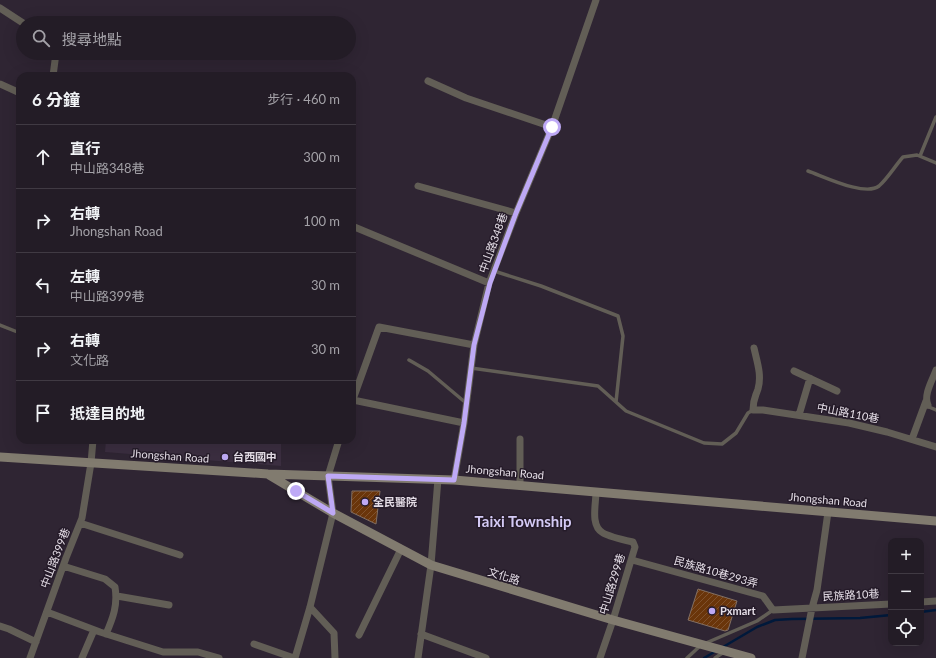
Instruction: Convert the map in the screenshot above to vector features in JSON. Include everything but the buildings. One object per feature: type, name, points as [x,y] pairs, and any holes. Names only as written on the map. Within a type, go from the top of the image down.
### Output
[{"type":"main road","name":"Jhongshan Road","points":[[0,457],[268,474],[454,480],[936,521]]},
{"type":"main road","name":"文化路","points":[[268,474],[333,513],[431,565],[613,620],[751,658]]},
{"type":"street","name":"中山路348巷","points":[[454,480],[467,404],[474,345],[490,283],[516,213],[552,127],[596,0]]},
{"type":"street","points":[[0,8],[16,18]]},
{"type":"street","points":[[54,72],[55,60]]},
{"type":"street","points":[[428,81],[466,98],[552,127]]},
{"type":"street","points":[[0,84],[16,91]]},
{"type":"street","points":[[418,186],[516,213]]},
{"type":"street","points":[[356,228],[490,283]]},
{"type":"street","points":[[356,390],[379,327],[474,345]]},
{"type":"street","points":[[753,410],[753,401],[758,388],[760,372],[754,348]]},
{"type":"street","points":[[912,439],[927,404],[936,370]]},
{"type":"street","points":[[794,371],[837,391]]},
{"type":"street","points":[[799,415],[810,378]]},
{"type":"street","points":[[356,402],[464,423]]},
{"type":"street","name":"中山路110巷","points":[[753,410],[763,410],[849,423],[887,432],[936,447]]},
{"type":"street","points":[[520,439],[520,486]]},
{"type":"street","name":"中山路399巷","points":[[30,658],[82,518],[93,444]]},
{"type":"street","points":[[254,644],[294,658],[310,607],[333,513],[328,476],[339,444]]},
{"type":"street","points":[[418,658],[431,565],[438,480]]},
{"type":"street","name":"中山路299巷","points":[[596,492],[596,526],[602,533],[633,542],[635,547],[600,658]]},
{"type":"street","points":[[802,658],[817,590],[828,512]]},
{"type":"street","points":[[80,523],[180,555]]},
{"type":"street","points":[[359,635],[401,549]]},
{"type":"street","name":"民族路10巷293弄","points":[[632,560],[763,596],[773,610]]},
{"type":"street","points":[[63,566],[106,579],[115,588],[117,596],[115,610],[82,658]]},
{"type":"street","points":[[117,596],[169,605]]},
{"type":"street","points":[[924,602],[936,601]]},
{"type":"street","name":"民族路10巷","points":[[812,608],[888,604]]},
{"type":"street","points":[[310,607],[334,633],[335,658]]},
{"type":"street","points":[[773,610],[812,608]]},
{"type":"street","points":[[47,612],[100,632],[163,652],[198,652],[219,658]]},
{"type":"street","points":[[0,626],[36,642]]},
{"type":"street","points":[[421,634],[486,658]]},
{"type":"lane","points":[[920,156],[936,117]]},
{"type":"lane","points":[[808,171],[855,188],[872,188],[878,187],[903,157],[910,155],[920,156],[936,163]]},
{"type":"lane","points":[[494,272],[541,286],[618,316],[623,336],[616,402]]},
{"type":"lane","points":[[0,325],[16,331]]},
{"type":"lane","points":[[409,360],[428,371],[467,404]]},
{"type":"lane","points":[[471,368],[598,386],[626,411],[704,443],[722,444],[736,433],[748,413],[753,410]]},
{"type":"lane","points":[[927,404],[936,410]]},
{"type":"lane","points":[[687,658],[702,644],[757,621],[773,610]]},
{"type":"lane","points":[[715,658],[721,650]]},
{"type":"shaded area","name":"台西國中","points":[[106,444],[281,444],[281,466],[105,452]]},
{"type":"waterway","points":[[924,612],[936,610]]},
{"type":"waterway","points":[[723,647],[757,627],[775,620],[860,618],[888,615]]},
{"type":"waterway","points":[[704,658],[716,651]]},
{"type":"place","name":"台西國中","points":[[225,457]]},
{"type":"place","name":"全民醫院","points":[[365,502]]},
{"type":"place","name":"Pxmart","points":[[712,611]]},
{"type":"district","name":"Taixi Township","points":[[523,522]]},
{"type":"route","points":[[296,491],[333,513],[328,476],[454,480],[464,423],[474,345],[490,283],[516,213],[552,127]]}]
